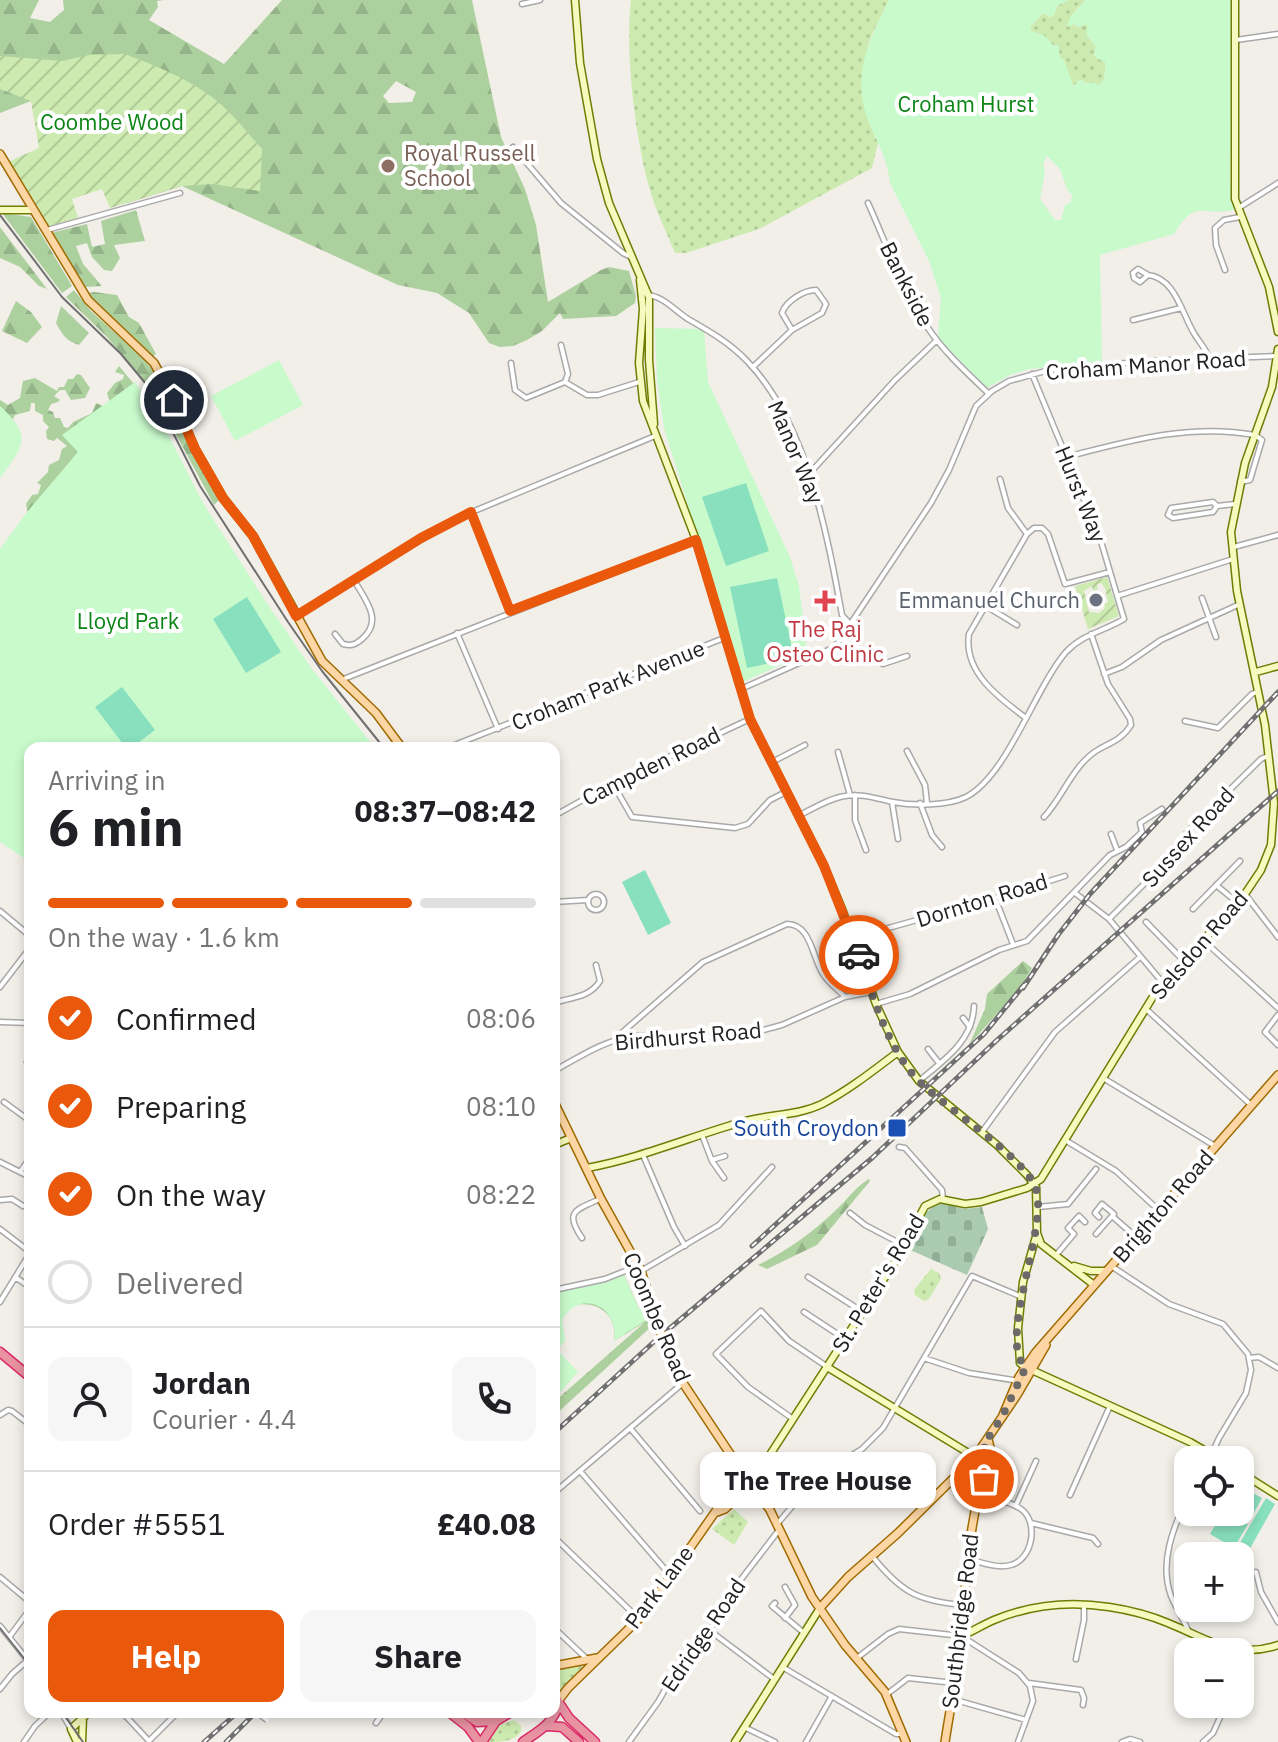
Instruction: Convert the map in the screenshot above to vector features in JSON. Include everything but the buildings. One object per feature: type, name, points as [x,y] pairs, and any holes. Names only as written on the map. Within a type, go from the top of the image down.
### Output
[{"type":"highway","points":[[2,1355],[24,1372]]},
{"type":"highway","points":[[560,1703],[573,1722],[595,1741]]},
{"type":"highway","points":[[457,1718],[480,1742],[501,1718]]},
{"type":"highway","points":[[472,1718],[479,1722],[496,1721]]},
{"type":"highway","points":[[523,1742],[552,1718]]},
{"type":"highway","points":[[546,1726],[562,1727],[579,1742]]},
{"type":"main road","points":[[575,0],[584,91],[597,159],[609,203],[645,295],[655,436],[696,540],[750,719],[800,815],[836,894],[871,992],[898,1052],[919,1081],[982,1133],[1034,1184],[1039,1243],[1029,1261]]},
{"type":"main road","points":[[1235,0],[1237,208],[1267,281],[1278,332]]},
{"type":"main road","points":[[0,154],[88,300],[154,363],[166,382],[195,449],[223,498],[253,536],[322,661],[376,713],[398,742]]},
{"type":"main road","points":[[0,210],[33,210]]},
{"type":"main road","points":[[645,295],[639,382],[654,428]]},
{"type":"main road","name":"Selsdon Road","points":[[1034,1184],[1042,1178],[1163,983],[1238,903],[1261,870],[1275,842],[1274,803],[1260,691],[1240,604],[1232,547],[1240,482],[1272,387],[1278,349]]},
{"type":"main road","points":[[1256,672],[1278,666]]},
{"type":"main road","points":[[587,1168],[643,1155],[748,1120],[813,1108],[845,1090],[898,1052]]},
{"type":"main road","name":"Brighton Road","points":[[820,1608],[848,1577],[975,1457],[1049,1339],[1278,1075]]},
{"type":"main road","name":"Coombe Road","points":[[560,1115],[601,1199],[640,1269],[664,1344],[683,1383],[748,1482],[767,1505],[820,1608],[886,1695],[904,1738]]},
{"type":"main road","points":[[560,1143],[571,1138]]},
{"type":"main road","name":"St. Peter's Road","points":[[748,1482],[793,1419],[905,1246],[923,1207],[943,1199],[973,1204],[1034,1184]]},
{"type":"main road","points":[[1037,1233],[1022,1297],[1019,1359],[1029,1367],[1189,1446]]},
{"type":"main road","points":[[1039,1243],[1094,1285]]},
{"type":"main road","points":[[1067,1263],[1091,1271],[1109,1268]]},
{"type":"main road","points":[[827,1367],[975,1457]]},
{"type":"main road","name":"Southbridge Road","points":[[945,1742],[961,1636],[967,1559],[991,1448],[985,1443]]},
{"type":"main road","name":"St. Peter's Road","points":[[748,1482],[768,1456]]},
{"type":"main road","points":[[734,1459],[747,1470],[757,1467]]},
{"type":"main road","points":[[726,1499],[737,1474],[734,1459]]},
{"type":"main road","points":[[1254,1481],[1278,1496]]},
{"type":"main road","name":"Park Lane","points":[[560,1696],[639,1619],[726,1499],[748,1482]]},
{"type":"main road","name":"Park Lane","points":[[717,1512],[725,1509],[748,1482]]},
{"type":"main road","points":[[961,1636],[1024,1610],[1084,1605],[1131,1611],[1169,1623],[1201,1638]]},
{"type":"main road","points":[[735,1742],[820,1608]]},
{"type":"main road","points":[[1254,1650],[1278,1645]]},
{"type":"main road","points":[[560,1665],[597,1658]]},
{"type":"main road","points":[[79,1741],[71,1729],[83,1718]]},
{"type":"main road","points":[[79,1741],[85,1718]]},
{"type":"street","points":[[522,4],[540,0]]},
{"type":"street","points":[[1236,40],[1278,34]]},
{"type":"street","points":[[513,147],[561,203],[631,257]]},
{"type":"street","points":[[1237,208],[1278,183]]},
{"type":"street","points":[[44,231],[180,193]]},
{"type":"street","name":"Bankside","points":[[868,203],[907,293],[937,340],[988,393]]},
{"type":"street","points":[[1225,270],[1216,245],[1215,228],[1224,220],[1240,217]]},
{"type":"street","points":[[1148,275],[1167,284],[1210,359]]},
{"type":"street","points":[[753,367],[792,330],[822,313],[826,304],[816,290],[808,290],[784,306],[782,313],[792,330]]},
{"type":"street","name":"Manor Way","points":[[645,295],[660,298],[716,335],[753,367],[779,406],[809,475],[824,520],[842,615],[850,624]]},
{"type":"street","points":[[1133,320],[1181,308]]},
{"type":"street","points":[[809,475],[895,380],[937,340]]},
{"type":"street","points":[[511,363],[515,390],[526,398],[538,395],[565,382],[568,374],[561,345]]},
{"type":"street","name":"Croham Manor Road","points":[[988,393],[1009,381],[1049,370],[1149,361],[1277,356]]},
{"type":"street","name":"Hurst Way","points":[[1032,374],[1100,538],[1124,616],[1122,620],[1091,634]]},
{"type":"street","points":[[565,382],[582,394],[592,395],[639,382]]},
{"type":"street","points":[[741,689],[835,647],[931,503],[949,470],[976,406],[988,393]]},
{"type":"street","points":[[1066,457],[1160,434],[1197,431],[1255,435]]},
{"type":"street","points":[[296,616],[421,538],[471,512],[655,436]]},
{"type":"street","points":[[1000,479],[1008,508],[1027,534]]},
{"type":"street","points":[[1217,506],[1213,512],[1173,518],[1168,512],[1171,508],[1193,504],[1235,504]]},
{"type":"street","points":[[1193,504],[1194,514]]},
{"type":"street","points":[[471,512],[510,611]]},
{"type":"street","points":[[1027,718],[996,694],[970,658],[967,647],[969,634],[1027,534],[1034,528],[1045,531],[1065,584],[1110,572]]},
{"type":"street","points":[[1232,547],[1278,535]]},
{"type":"street","points":[[341,681],[510,611],[696,540]]},
{"type":"street","points":[[1117,596],[1233,559]]},
{"type":"street","points":[[335,634],[347,646],[364,640],[372,626],[373,616],[354,580]]},
{"type":"street","points":[[1202,598],[1216,637]]},
{"type":"street","points":[[1104,674],[1122,667],[1161,640],[1240,604]]},
{"type":"street","points":[[986,606],[1017,625]]},
{"type":"street","points":[[457,633],[498,729]]},
{"type":"street","points":[[800,815],[837,798],[853,795],[892,802],[927,803],[952,801],[973,791],[998,763],[1056,665],[1072,646],[1091,634],[1104,674],[1130,719],[1130,727],[1112,746],[1101,748],[1077,769],[1044,817]]},
{"type":"street","name":"Croham Park Avenue","points":[[463,742],[724,638]]},
{"type":"street","points":[[841,639],[883,664],[907,656]]},
{"type":"street","points":[[1185,721],[1218,728],[1252,694],[1260,691]]},
{"type":"street","name":"Campden Road","points":[[560,813],[613,783],[750,719]]},
{"type":"street","points":[[772,762],[805,745]]},
{"type":"street","points":[[907,751],[925,785],[927,803]]},
{"type":"street","points":[[838,752],[853,795],[854,816],[866,850]]},
{"type":"street","name":"Sussex Road","points":[[1109,919],[1154,874],[1189,830],[1261,759],[1268,756]]},
{"type":"street","points":[[613,783],[632,817],[729,827],[743,827],[770,800],[788,791]]},
{"type":"street","points":[[892,802],[898,839]]},
{"type":"street","points":[[920,803],[927,823],[942,847]]},
{"type":"street","points":[[876,1004],[915,992],[1002,948],[1031,938],[1067,897],[1075,893],[1117,850],[1126,847],[1142,832],[1140,823],[1162,809]]},
{"type":"street","points":[[1111,834],[1117,850]]},
{"type":"street","points":[[1193,909],[1240,861]]},
{"type":"street","name":"Dornton Road","points":[[853,938],[1065,876]]},
{"type":"street","points":[[1216,885],[1238,903]]},
{"type":"street","points":[[1075,893],[1109,919],[1163,983]]},
{"type":"street","points":[[560,902],[588,900],[593,894],[598,894],[604,905],[593,909],[588,900]]},
{"type":"street","points":[[1245,894],[1278,937]]},
{"type":"street","points":[[995,898],[1016,945]]},
{"type":"street","points":[[0,911],[24,931]]},
{"type":"street","points":[[1146,922],[1184,960]]},
{"type":"street","points":[[614,1040],[706,960],[787,924],[803,930],[823,975],[845,997]]},
{"type":"street","points":[[1203,940],[1278,1008]]},
{"type":"street","points":[[0,987],[24,956]]},
{"type":"street","points":[[982,1133],[1055,1032],[1140,957]]},
{"type":"street","points":[[560,1002],[584,996],[594,990],[600,981],[596,965]]},
{"type":"street","name":"Birdhurst Road","points":[[560,1068],[614,1040],[636,1036],[745,1034],[782,1025],[845,997],[871,992]]},
{"type":"street","points":[[919,1081],[964,1041],[974,1006]]},
{"type":"street","points":[[1146,1009],[1251,1105]]},
{"type":"street","points":[[1278,1015],[1265,1032],[1278,1045]]},
{"type":"street","points":[[963,1018],[970,1027]]},
{"type":"street","points":[[0,1022],[24,1023]]},
{"type":"street","points":[[928,1049],[940,1063]]},
{"type":"street","points":[[1103,1078],[1215,1146]]},
{"type":"street","points":[[4,1102],[24,1117]]},
{"type":"street","points":[[702,1135],[712,1161],[724,1178]]},
{"type":"street","points":[[1065,1140],[1116,1171],[1153,1205]]},
{"type":"street","points":[[899,1147],[905,1148],[938,1186],[943,1199]]},
{"type":"street","points":[[643,1155],[685,1246]]},
{"type":"street","points":[[712,1161],[725,1156]]},
{"type":"street","points":[[0,1162],[24,1174]]},
{"type":"street","points":[[20,1172],[24,1166]]},
{"type":"street","points":[[560,1289],[640,1269],[685,1246],[723,1223],[772,1167]]},
{"type":"street","points":[[1038,1207],[1068,1204],[1096,1169]]},
{"type":"street","points":[[0,1200],[12,1199],[23,1206]]},
{"type":"street","points":[[582,1238],[573,1224],[574,1213],[601,1199]]},
{"type":"street","points":[[1099,1217],[1095,1213],[1102,1204],[1136,1237]]},
{"type":"street","points":[[850,1213],[865,1225],[905,1246]]},
{"type":"street","points":[[1056,1255],[1074,1234],[1068,1228],[1079,1216],[1085,1222]]},
{"type":"street","points":[[1096,1234],[1112,1216]]},
{"type":"street","points":[[0,1229],[24,1247]]},
{"type":"street","points":[[0,1302],[24,1262]]},
{"type":"street","points":[[1109,1268],[1169,1304],[1226,1326],[1249,1358],[1250,1378],[1246,1393],[1216,1446]]},
{"type":"street","name":"Edridge Road","points":[[629,1742],[678,1667],[724,1609],[778,1526],[817,1477],[870,1443],[895,1408],[972,1276],[1022,1297]]},
{"type":"street","points":[[15,1277],[24,1283]]},
{"type":"street","points":[[808,1277],[863,1312]]},
{"type":"street","points":[[793,1419],[748,1387],[716,1354],[761,1311],[789,1341],[827,1367]]},
{"type":"street","points":[[804,1312],[845,1339]]},
{"type":"street","points":[[1249,1358],[1259,1357],[1278,1368]]},
{"type":"street","points":[[924,1358],[969,1373],[1021,1382]]},
{"type":"street","points":[[560,1488],[683,1383]]},
{"type":"street","points":[[1070,1495],[1110,1406]]},
{"type":"street","points":[[0,1415],[8,1410],[24,1420]]},
{"type":"street","points":[[630,1428],[700,1511]]},
{"type":"street","points":[[1016,1505],[1036,1461]]},
{"type":"street","points":[[580,1471],[672,1576]]},
{"type":"street","points":[[967,1559],[996,1566],[1016,1564],[1029,1546],[1031,1523],[1025,1512],[1016,1505],[979,1496]]},
{"type":"street","points":[[1031,1523],[1093,1538],[1098,1544]]},
{"type":"street","points":[[1174,1603],[1167,1584],[1167,1558],[1176,1526]]},
{"type":"street","points":[[560,1543],[639,1619]]},
{"type":"street","points":[[872,1556],[907,1592],[924,1600],[963,1605]]},
{"type":"street","points":[[1256,1572],[1261,1592],[1278,1622]]},
{"type":"street","points":[[0,1577],[24,1597]]},
{"type":"street","points":[[785,1587],[795,1605],[785,1618]]},
{"type":"street","points":[[775,1603],[772,1606],[804,1633]]},
{"type":"street","points":[[1076,1659],[1084,1605]]},
{"type":"street","points":[[1169,1623],[1174,1616]]},
{"type":"street","points":[[10,1636],[24,1617]]},
{"type":"street","points":[[1183,1622],[1188,1632]]},
{"type":"street","points":[[0,1626],[24,1655]]},
{"type":"street","points":[[857,1658],[899,1629],[961,1636],[975,1648],[1012,1668],[1029,1683],[1034,1698],[1018,1742]]},
{"type":"street","points":[[709,1630],[775,1681]]},
{"type":"street","points":[[560,1634],[587,1659]]},
{"type":"street","points":[[572,1662],[575,1649]]},
{"type":"street","points":[[0,1689],[24,1666]]},
{"type":"street","points":[[784,1668],[904,1738]]},
{"type":"street","points":[[886,1695],[908,1678],[954,1683]]},
{"type":"street","points":[[1029,1683],[1081,1690],[1083,1705]]},
{"type":"street","points":[[806,1742],[832,1696]]},
{"type":"street","points":[[952,1699],[1026,1720]]},
{"type":"street","points":[[24,1742],[44,1718]]},
{"type":"street","points":[[65,1718],[71,1729]]},
{"type":"street","points":[[128,1718],[149,1741],[172,1718]]},
{"type":"street","points":[[376,1723],[380,1718]]},
{"type":"street","points":[[1203,1742],[1220,1718]]},
{"type":"street","points":[[746,1728],[775,1742]]},
{"type":"street","points":[[1122,1742],[1130,1739],[1140,1742]]},
{"type":"green space","name":"Royal Russell School","points":[[0,0],[39,0],[30,18],[50,22],[64,10],[63,0],[164,0],[157,1],[158,7],[149,20],[224,64],[282,0],[472,0],[501,137],[525,189],[536,225],[548,302],[609,267],[629,271],[635,303],[616,316],[563,319],[560,313],[542,331],[527,340],[500,347],[489,343],[469,313],[437,293],[398,285],[182,186],[127,203],[41,119],[31,101],[0,113]],"holes":[[[396,81],[416,92],[412,102],[389,103],[383,96]]]},
{"type":"green space","points":[[631,0],[889,0],[865,57],[869,123],[878,143],[872,168],[759,229],[686,253],[675,253],[652,198],[640,146],[630,70]]},
{"type":"green space","name":"Croham Hurst","points":[[889,0],[1068,0],[1057,6],[1054,15],[1050,17],[1043,13],[1031,26],[1031,31],[1044,35],[1054,46],[1058,45],[1060,57],[1074,87],[1077,81],[1083,80],[1086,84],[1095,82],[1098,86],[1104,79],[1106,63],[1094,56],[1096,46],[1087,36],[1087,24],[1067,27],[1070,17],[1086,0],[1232,0],[1230,181],[1234,210],[1194,212],[1174,234],[1100,255],[1102,363],[1029,369],[987,388],[938,338],[941,298],[929,261],[890,183],[885,160],[864,108],[864,61]],"holes":[[[1047,156],[1060,169],[1072,195],[1061,220],[1055,220],[1040,199],[1045,172],[1043,164]]]},
{"type":"green space","points":[[1068,0],[1086,0],[1075,11],[1074,24],[1078,27],[1087,24],[1087,36],[1096,46],[1094,56],[1106,63],[1104,79],[1098,86],[1078,81],[1073,87],[1058,45],[1054,46],[1043,35],[1031,31],[1031,26],[1043,13],[1050,17],[1054,15],[1057,6]]},
{"type":"green space","name":"Coombe Wood","points":[[125,54],[193,84],[228,111],[262,149],[260,191],[213,184],[182,186],[110,208],[102,189],[72,199],[78,218],[46,227],[8,162],[39,148],[31,101],[0,89],[0,56],[62,61],[89,55]]},
{"type":"green space","points":[[136,210],[145,241],[114,245],[120,258],[112,271],[104,270],[92,257],[87,243],[76,246],[83,264],[102,286],[85,287],[51,233],[87,224],[92,247],[105,244],[101,221]]},
{"type":"green space","points":[[2,213],[31,217],[72,286],[62,293]]},
{"type":"green space","points":[[0,227],[47,289],[39,286],[20,267],[0,258]]},
{"type":"green space","points":[[74,290],[91,311],[145,360],[158,377],[219,500],[214,505],[152,390],[107,337],[66,297]]},
{"type":"green space","points":[[87,293],[117,295],[129,317],[139,323],[156,354],[152,357],[88,296]]},
{"type":"green space","points":[[16,301],[31,312],[42,327],[27,343],[2,331]]},
{"type":"green space","points":[[61,306],[89,333],[79,345],[65,337],[56,323]]},
{"type":"green space","points":[[655,328],[704,329],[708,382],[790,557],[799,586],[807,653],[743,682],[664,428],[657,381]]},
{"type":"green space","points":[[279,360],[303,405],[235,441],[211,396]]},
{"type":"green space","points":[[119,366],[144,396],[87,441],[28,514],[26,504],[32,495],[38,494],[41,485],[37,483],[48,472],[49,465],[59,460],[62,449],[67,446],[57,438],[54,441],[47,439],[49,427],[43,421],[43,415],[35,411],[35,403],[31,403],[30,411],[15,415],[12,421],[0,413],[0,400],[8,405],[20,398],[23,381],[35,378],[57,391],[59,387],[64,387],[68,379],[81,375],[90,388],[85,398],[71,400],[65,390],[60,390],[54,396],[60,400],[51,404],[48,410],[68,428],[73,422],[92,413],[96,403],[106,407],[110,403],[107,393],[124,375],[115,372]]},
{"type":"green space","name":"Lloyd Park","points":[[135,382],[163,425],[203,503],[266,602],[312,669],[370,742],[24,742],[24,858],[0,842],[0,549],[78,452],[62,435]]},
{"type":"green space","points":[[0,406],[17,425],[21,441],[15,457],[0,478]]},
{"type":"green space","points":[[746,483],[769,551],[726,566],[702,497]]},
{"type":"green space","points":[[1107,577],[1119,616],[1088,629],[1075,586]],"holes":[[[1101,583],[1108,602],[1104,604],[1105,608],[1099,613],[1089,612],[1084,591],[1092,586],[1093,591],[1098,589],[1097,584]]]},
{"type":"green space","points":[[777,578],[794,658],[747,668],[730,587]]},
{"type":"green space","points":[[247,597],[281,652],[246,673],[213,619]]},
{"type":"green space","points":[[122,687],[155,730],[139,742],[121,742],[95,707]]},
{"type":"green space","points":[[645,870],[671,923],[648,935],[622,882]]},
{"type":"green space","points":[[1023,961],[1032,968],[1020,988],[969,1045],[985,1009],[987,994]]},
{"type":"green space","points":[[869,1179],[817,1245],[767,1269],[758,1265],[809,1233]]},
{"type":"green space","points":[[943,1203],[964,1209],[982,1207],[988,1229],[967,1275],[908,1249],[925,1215]]},
{"type":"green space","points":[[931,1269],[939,1273],[941,1279],[929,1299],[924,1301],[915,1295],[914,1290]]},
{"type":"green space","points":[[624,1275],[639,1309],[650,1312],[653,1325],[560,1410],[560,1397],[645,1322],[614,1341],[612,1323],[603,1310],[589,1305],[571,1306],[560,1297],[560,1291]]},
{"type":"green space","points":[[624,1275],[639,1309],[650,1312],[651,1317],[614,1341],[611,1319],[605,1311],[597,1305],[579,1305],[562,1320],[565,1341],[560,1347],[560,1291]]},
{"type":"green space","points":[[560,1353],[578,1372],[560,1392]]},
{"type":"green space","points":[[1254,1494],[1262,1498],[1254,1513]]},
{"type":"green space","points":[[1266,1498],[1275,1504],[1254,1542],[1240,1542],[1250,1526],[1254,1526],[1254,1519]]},
{"type":"green space","points":[[734,1509],[748,1522],[734,1545],[712,1529]]},
{"type":"green space","points":[[1215,1526],[1247,1526],[1238,1542],[1224,1542],[1210,1534]]},
{"type":"green space","points":[[582,1663],[583,1668],[561,1693],[560,1692],[560,1668]]},
{"type":"green space","points":[[514,1720],[521,1726],[518,1735],[506,1741],[487,1742],[499,1725]]},
{"type":"tram line","points":[[0,215],[62,297],[121,354],[146,384],[200,486],[288,622],[322,671],[379,742]]},
{"type":"tram line","points":[[0,1628],[24,1658]]},
{"type":"tram line","points":[[66,1718],[83,1742]]},
{"type":"railway","points":[[1023,988],[1090,894],[1278,692]]},
{"type":"railway","points":[[560,1428],[657,1339],[872,1158],[996,1041],[1278,791]]},
{"type":"railway","points":[[752,1246],[984,1034],[1028,980]]},
{"type":"railway","points":[[204,1742],[231,1718]]},
{"type":"railway","points":[[226,1742],[250,1718]]},
{"type":"way so far","points":[[859,955],[884,1026],[912,1073],[1012,1160],[1031,1179],[1037,1191],[1037,1233],[1024,1276],[1018,1328],[1019,1359],[1026,1367],[1003,1415],[983,1446],[990,1454],[984,1479]]},
{"type":"place","name":"Royal Russell School","points":[[388,166]]},
{"type":"place","name":"Emmanuel Church","points":[[1096,600]]},
{"type":"place","name":"The Raj Osteo Clinic","points":[[825,601]]},
{"type":"place","name":"South Croydon","points":[[897,1128]]},
{"type":"place","name":"The Tree House","points":[[984,1479]]},
{"type":"route","points":[[174,400],[195,449],[223,498],[253,536],[296,616],[421,538],[471,512],[510,611],[696,540],[750,719],[824,866],[859,955]]}]
